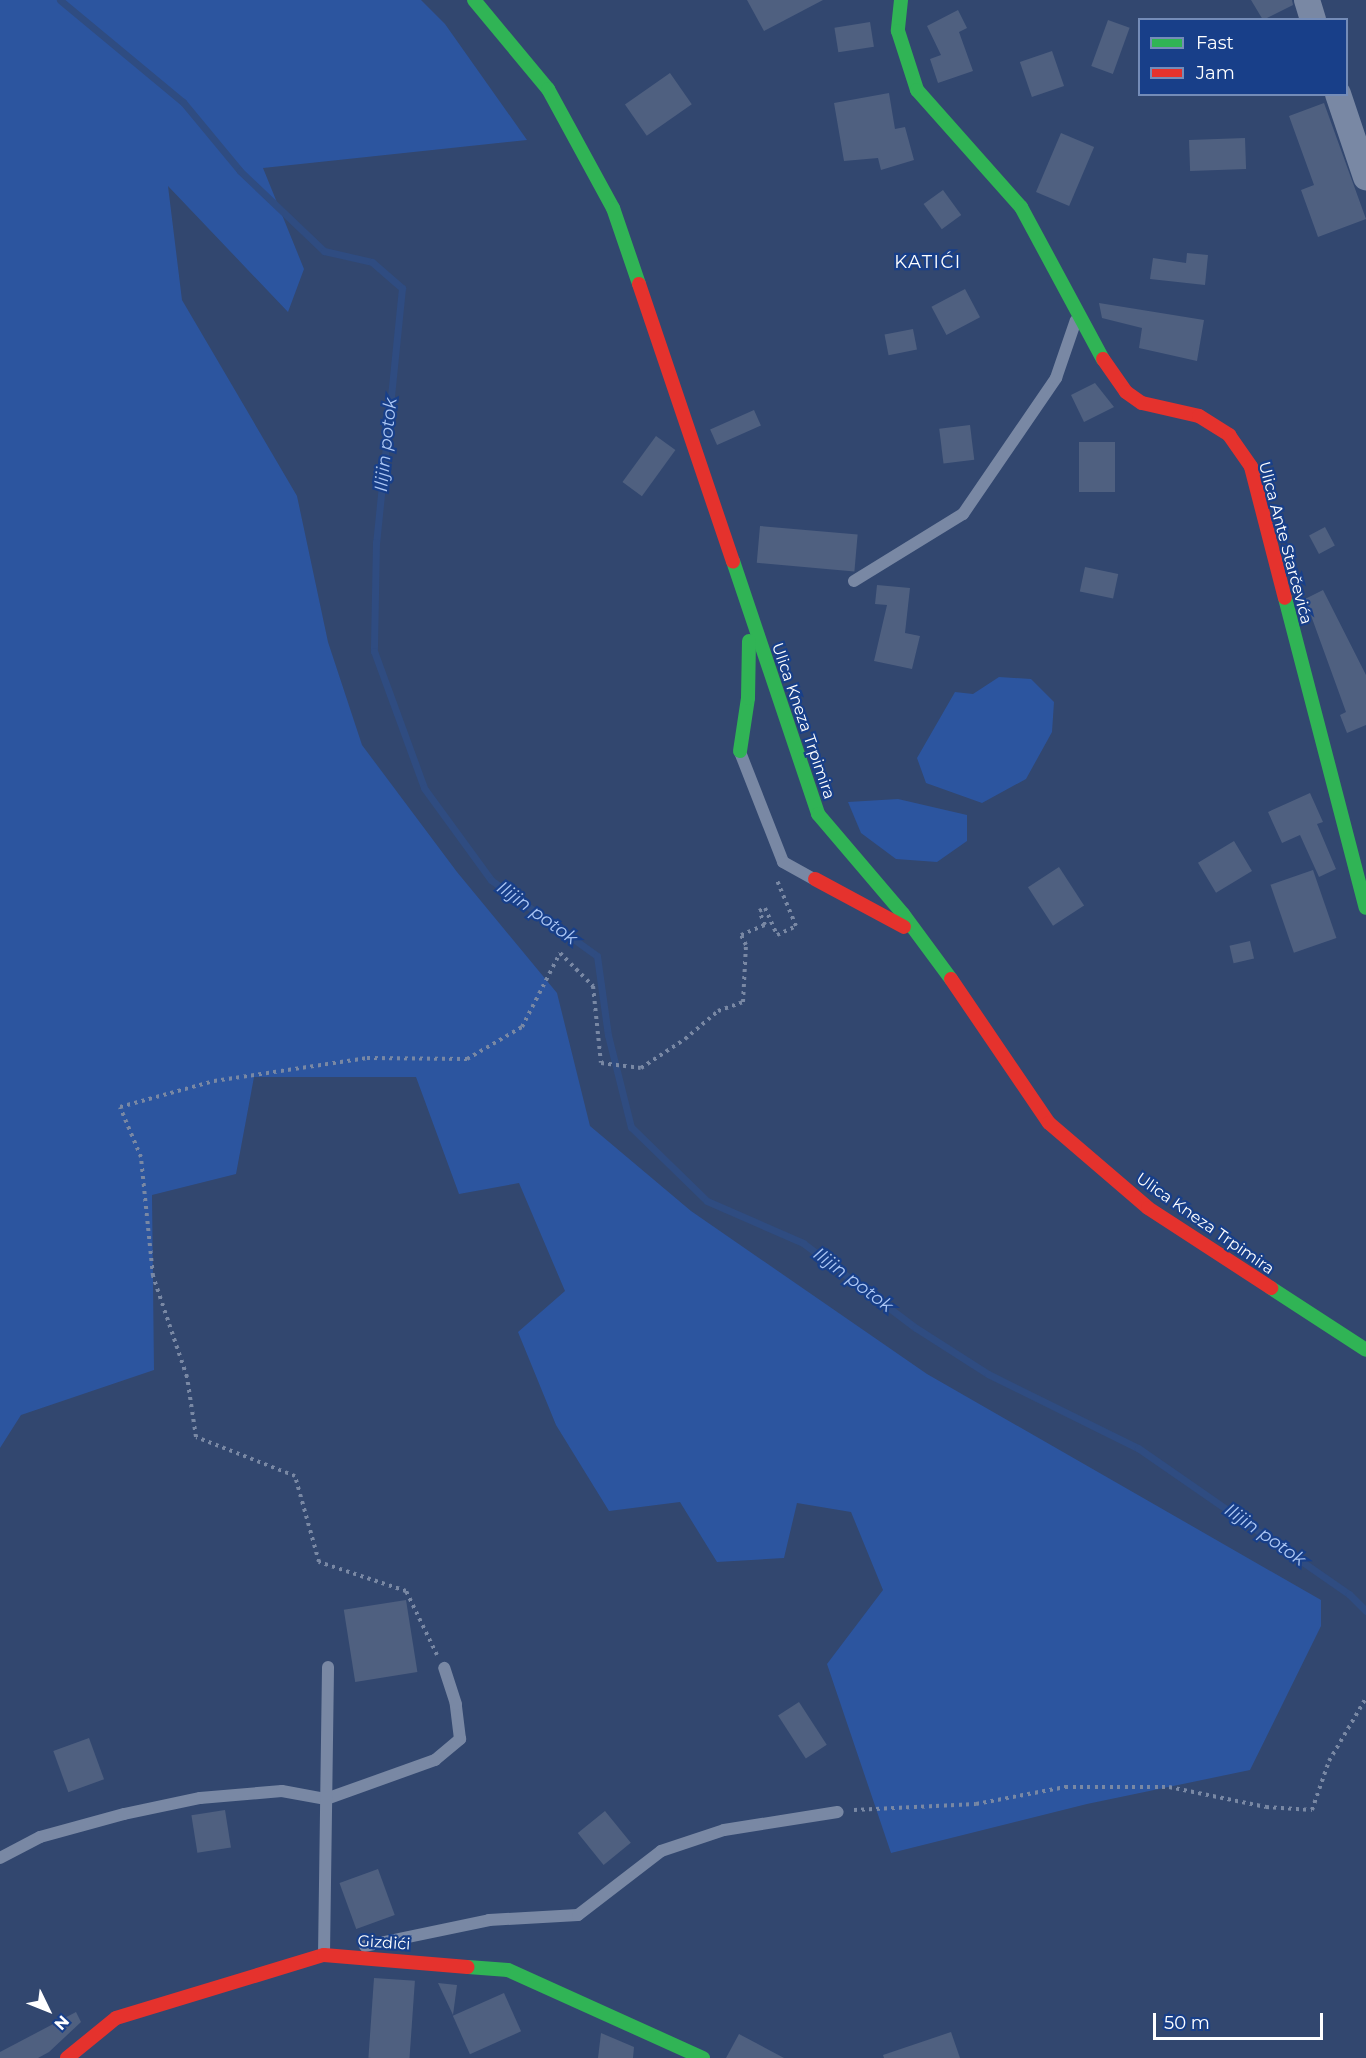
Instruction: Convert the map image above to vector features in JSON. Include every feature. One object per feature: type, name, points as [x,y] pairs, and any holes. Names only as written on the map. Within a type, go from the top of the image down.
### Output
[{"type":"main road","name":"Ulica Kneza Trpimira","points":[[474,0],[548,89],[613,208],[750,619],[818,814],[919,936],[993,1037],[1049,1123],[1148,1208],[1366,1350]]},
{"type":"main road","name":"Ulica Ante Starčevića","points":[[901,0],[898,31],[917,90],[1022,207],[1078,314],[1126,392],[1142,403],[1199,417],[1229,435],[1251,467],[1366,908]]},
{"type":"main road","points":[[740,751],[748,698],[750,619]]},
{"type":"main road","points":[[815,879],[919,936]]},
{"type":"main road","name":"Gizdići","points":[[67,2058],[116,2018],[324,1955],[508,1971],[702,2058]]},
{"type":"street","points":[[1307,0],[1312,18]]},
{"type":"street","points":[[1339,96],[1366,177]]},
{"type":"lane","points":[[854,581],[963,514],[1056,378],[1078,314]]},
{"type":"lane","points":[[740,751],[783,862],[815,879]]},
{"type":"lane","points":[[328,1667],[324,1955],[489,1920],[578,1915],[661,1851],[724,1830],[838,1812]]},
{"type":"lane","points":[[0,1858],[40,1837],[200,1798],[282,1791],[326,1799],[435,1760],[460,1739],[456,1704],[444,1668]]},
{"type":"path","points":[[444,1668],[406,1591],[319,1562],[295,1476],[196,1437],[187,1377],[153,1276],[141,1157],[120,1107],[214,1081],[367,1058],[466,1059],[522,1027],[560,953],[593,986],[601,1063],[641,1068],[685,1040],[718,1011],[743,1002],[746,945],[741,935],[765,926],[759,911],[765,908],[777,935],[796,926],[771,867],[783,862]]},
{"type":"path","points":[[838,1812],[976,1804],[1077,1787],[1169,1787],[1266,1807],[1312,1810],[1329,1761],[1366,1698]]},
{"type":"shaded area","points":[[0,0],[421,0],[445,24],[527,140],[263,168],[304,269],[288,312],[168,186],[182,300],[297,496],[328,642],[362,745],[457,872],[557,993],[590,1126],[691,1211],[927,1374],[1321,1600],[1321,1626],[1250,1770],[1087,1804],[891,1853],[827,1664],[883,1590],[851,1512],[797,1503],[784,1558],[717,1562],[680,1502],[609,1511],[556,1425],[518,1332],[565,1291],[519,1183],[459,1194],[416,1077],[254,1077],[236,1174],[152,1195],[154,1370],[21,1415],[0,1448]]},
{"type":"shaded area","points":[[999,677],[1031,679],[1054,702],[1052,732],[1026,779],[982,803],[926,783],[917,758],[955,692],[973,694]]},
{"type":"shaded area","points":[[898,799],[967,815],[967,841],[937,862],[896,859],[861,833],[848,802]]},
{"type":"building","points":[[747,0],[823,0],[764,31]]},
{"type":"building","points":[[1251,0],[1292,0],[1293,5],[1267,18],[1262,18]]},
{"type":"building","points":[[958,10],[967,28],[959,32],[973,71],[938,83],[930,59],[941,55],[927,26]]},
{"type":"building","points":[[1108,20],[1130,28],[1113,74],[1091,66]]},
{"type":"building","points":[[870,22],[874,47],[838,52],[834,28]]},
{"type":"building","points":[[1052,51],[1064,86],[1032,97],[1020,62]]},
{"type":"building","points":[[670,73],[692,104],[647,136],[625,105]]},
{"type":"building","points":[[889,93],[895,129],[905,127],[914,160],[881,170],[878,158],[844,161],[834,103]]},
{"type":"building","points":[[1324,103],[1366,219],[1318,237],[1301,190],[1314,185],[1289,116]]},
{"type":"building","points":[[1061,133],[1094,147],[1069,206],[1036,192]]},
{"type":"building","points":[[1245,138],[1246,169],[1190,171],[1189,140]]},
{"type":"building","points":[[943,190],[961,215],[942,229],[924,204]]},
{"type":"building","points":[[1187,253],[1208,255],[1205,285],[1150,279],[1153,258],[1186,263]]},
{"type":"building","points":[[965,289],[980,317],[946,335],[931,307]]},
{"type":"building","points":[[1099,303],[1204,320],[1197,361],[1139,348],[1142,328],[1102,318]]},
{"type":"building","points":[[913,329],[917,350],[889,355],[885,335]]},
{"type":"building","points":[[1095,383],[1114,407],[1084,422],[1071,395]]},
{"type":"building","points":[[754,410],[761,426],[717,445],[710,430]]},
{"type":"building","points":[[970,425],[974,460],[943,464],[939,429]]},
{"type":"building","points":[[656,436],[675,450],[642,496],[622,482]]},
{"type":"building","points":[[1079,442],[1115,442],[1115,492],[1079,492]]},
{"type":"building","points":[[760,526],[858,535],[854,571],[757,563]]},
{"type":"building","points":[[1325,527],[1335,546],[1319,554],[1309,535]]},
{"type":"building","points":[[1085,567],[1118,574],[1113,599],[1080,591]]},
{"type":"building","points":[[877,585],[910,588],[905,633],[920,636],[912,669],[874,661],[887,605],[875,604]]},
{"type":"building","points":[[1323,590],[1366,675],[1366,725],[1347,733],[1340,715],[1346,712],[1305,599]]},
{"type":"building","points":[[1310,793],[1323,822],[1317,824],[1336,869],[1319,877],[1300,835],[1282,843],[1268,812]]},
{"type":"building","points":[[1234,841],[1252,871],[1216,893],[1198,863]]},
{"type":"building","points":[[1059,867],[1084,906],[1053,926],[1028,887]]},
{"type":"building","points":[[1313,870],[1336,938],[1294,953],[1270,885]]},
{"type":"building","points":[[1250,941],[1254,959],[1234,963],[1230,946]]},
{"type":"building","points":[[406,1600],[417,1672],[355,1682],[344,1610]]},
{"type":"building","points":[[799,1702],[827,1745],[806,1758],[778,1716]]},
{"type":"building","points":[[89,1738],[104,1779],[68,1792],[53,1751]]},
{"type":"building","points":[[225,1810],[231,1848],[197,1853],[191,1815]]},
{"type":"building","points":[[605,1811],[631,1843],[604,1865],[578,1833]]},
{"type":"building","points":[[378,1869],[395,1915],[356,1929],[339,1883]]},
{"type":"building","points":[[374,1978],[415,1981],[410,2058],[368,2058]]},
{"type":"building","points":[[438,1983],[457,1985],[453,2015]]},
{"type":"building","points":[[504,1993],[521,2031],[470,2054],[453,2016]]},
{"type":"building","points":[[76,2012],[81,2022],[49,2052],[38,2058],[0,2058],[0,2052]]},
{"type":"building","points":[[951,2032],[960,2058],[884,2058],[883,2055]]},
{"type":"building","points":[[601,2033],[634,2047],[633,2058],[598,2058]]},
{"type":"building","points":[[739,2034],[784,2058],[726,2058]]},
{"type":"waterway","name":"Ilijin potok","points":[[60,0],[183,102],[240,171],[324,251],[372,262],[402,288],[376,542],[374,651],[424,788],[491,880],[597,956],[608,1035],[631,1127],[707,1201],[803,1243],[916,1328],[988,1374],[1138,1448],[1349,1594],[1366,1611]]},
{"type":"traffic: fast","points":[[474,0],[548,89],[613,208],[639,284]]},
{"type":"traffic: fast","points":[[901,0],[898,31],[917,90],[1021,207],[1103,359]]},
{"type":"traffic: fast","points":[[733,561],[818,814],[903,914],[951,979]]},
{"type":"traffic: fast","points":[[1285,598],[1366,908]]},
{"type":"traffic: fast","points":[[740,751],[748,698],[749,641]]},
{"type":"traffic: fast","points":[[1271,1288],[1366,1350]]},
{"type":"traffic: fast","points":[[468,1967],[508,1970],[703,2058]]},
{"type":"traffic: jam","points":[[639,284],[733,561]]},
{"type":"traffic: jam","points":[[1103,359],[1126,392],[1142,403],[1199,416],[1229,435],[1251,467],[1285,598]]},
{"type":"traffic: jam","points":[[815,879],[904,927]]},
{"type":"traffic: jam","points":[[951,979],[1049,1123],[1148,1208],[1271,1288]]},
{"type":"traffic: jam","points":[[67,2058],[116,2018],[324,1955],[468,1967]]},
{"type":"district","name":"KATIĆI","points":[[928,262]]}]
